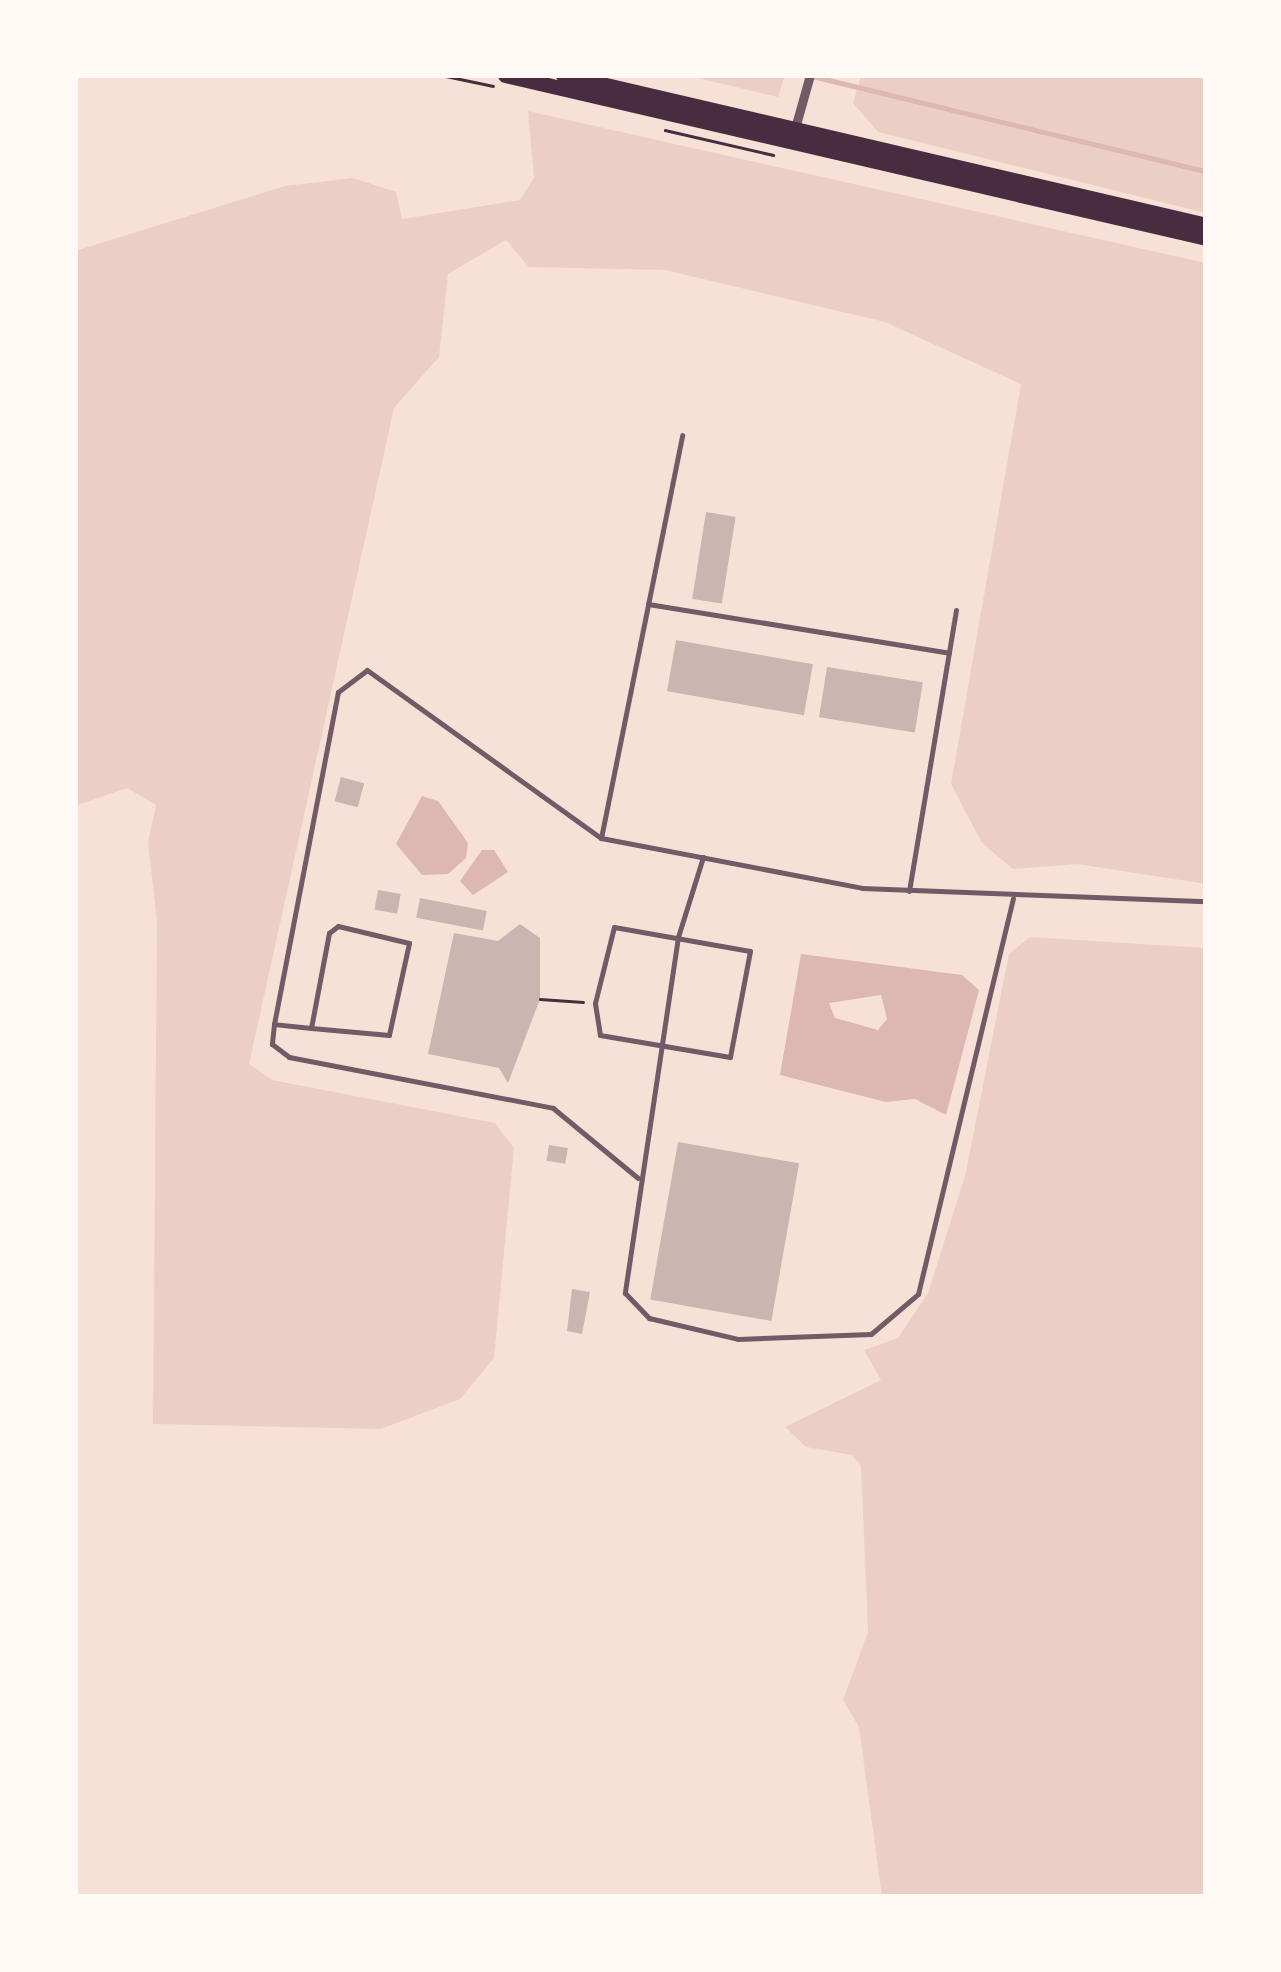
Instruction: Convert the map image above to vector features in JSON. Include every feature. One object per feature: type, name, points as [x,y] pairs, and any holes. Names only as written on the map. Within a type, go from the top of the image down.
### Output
[{"type":"main road","points":[[504,75],[1206,238]]},
{"type":"main road","points":[[563,75],[1206,225]]},
{"type":"street","points":[[796,128],[810,75]]},
{"type":"lane","points":[[601,838],[682,434]]},
{"type":"lane","points":[[648,604],[950,653]]},
{"type":"lane","points":[[909,891],[956,610]]},
{"type":"lane","points":[[639,1179],[552,1108],[289,1057],[272,1044],[324,746],[349,677],[384,676],[601,838],[909,891],[1012,898],[1206,901]]},
{"type":"lane","points":[[703,857],[678,937],[658,1051],[639,1179],[631,1309],[738,1339],[823,1342],[871,1334],[900,1314],[918,1294],[1012,898]]},
{"type":"lane","points":[[274,1024],[311,1028],[389,1035],[410,943],[333,928],[311,1028]]},
{"type":"lane","points":[[614,928],[678,937],[751,954],[730,1058],[658,1051],[600,1035],[595,1003],[614,928]]},
{"type":"path","points":[[540,998],[595,1003]]},
{"type":"shaded area","points":[[685,75],[785,75],[778,97]]},
{"type":"shaded area","points":[[861,75],[1206,75],[1206,213],[878,132],[853,103]]},
{"type":"shaded area","points":[[528,111],[1206,263],[1206,884],[1077,864],[1013,869],[982,843],[951,784],[1021,384],[885,322],[665,270],[529,267],[506,240],[448,274],[439,357],[394,408],[249,1064],[272,1080],[495,1123],[514,1148],[494,1358],[460,1399],[381,1429],[153,1424],[157,922],[148,842],[156,805],[127,788],[75,806],[75,251],[285,186],[353,178],[396,192],[402,219],[520,200],[534,178]]},
{"type":"shaded area","points":[[422,796],[438,801],[468,843],[466,858],[448,874],[422,875],[396,844]]},
{"type":"shaded area","points":[[482,850],[494,850],[508,872],[473,895],[460,881]]},
{"type":"shaded area","points":[[1030,937],[1206,948],[1206,1897],[882,1897],[859,1727],[843,1700],[868,1632],[861,1466],[852,1455],[806,1447],[785,1427],[881,1380],[864,1350],[898,1338],[928,1293],[965,1176],[1009,954]]},
{"type":"shaded area","points":[[801,954],[962,975],[979,990],[946,1115],[915,1099],[886,1102],[780,1075]],"holes":[[[881,995],[887,1019],[878,1030],[835,1018],[829,1003]]]},
{"type":"building","points":[[706,512],[736,517],[722,604],[692,599]]},
{"type":"building","points":[[676,640],[813,664],[804,715],[667,691]]},
{"type":"building","points":[[827,667],[923,682],[915,733],[819,717]]},
{"type":"building","points":[[341,777],[364,783],[358,807],[335,801]]},
{"type":"building","points":[[378,890],[401,894],[397,914],[375,910]]},
{"type":"building","points":[[420,898],[487,911],[483,931],[416,918]]},
{"type":"building","points":[[520,924],[540,938],[540,999],[508,1083],[499,1068],[428,1054],[454,933],[498,941]]},
{"type":"building","points":[[678,1142],[799,1163],[771,1321],[650,1300]]},
{"type":"building","points":[[549,1145],[568,1148],[565,1164],[546,1161]]},
{"type":"building","points":[[572,1289],[590,1292],[582,1334],[567,1331]]},
{"type":"waterway","points":[[812,76],[1206,171]]}]
